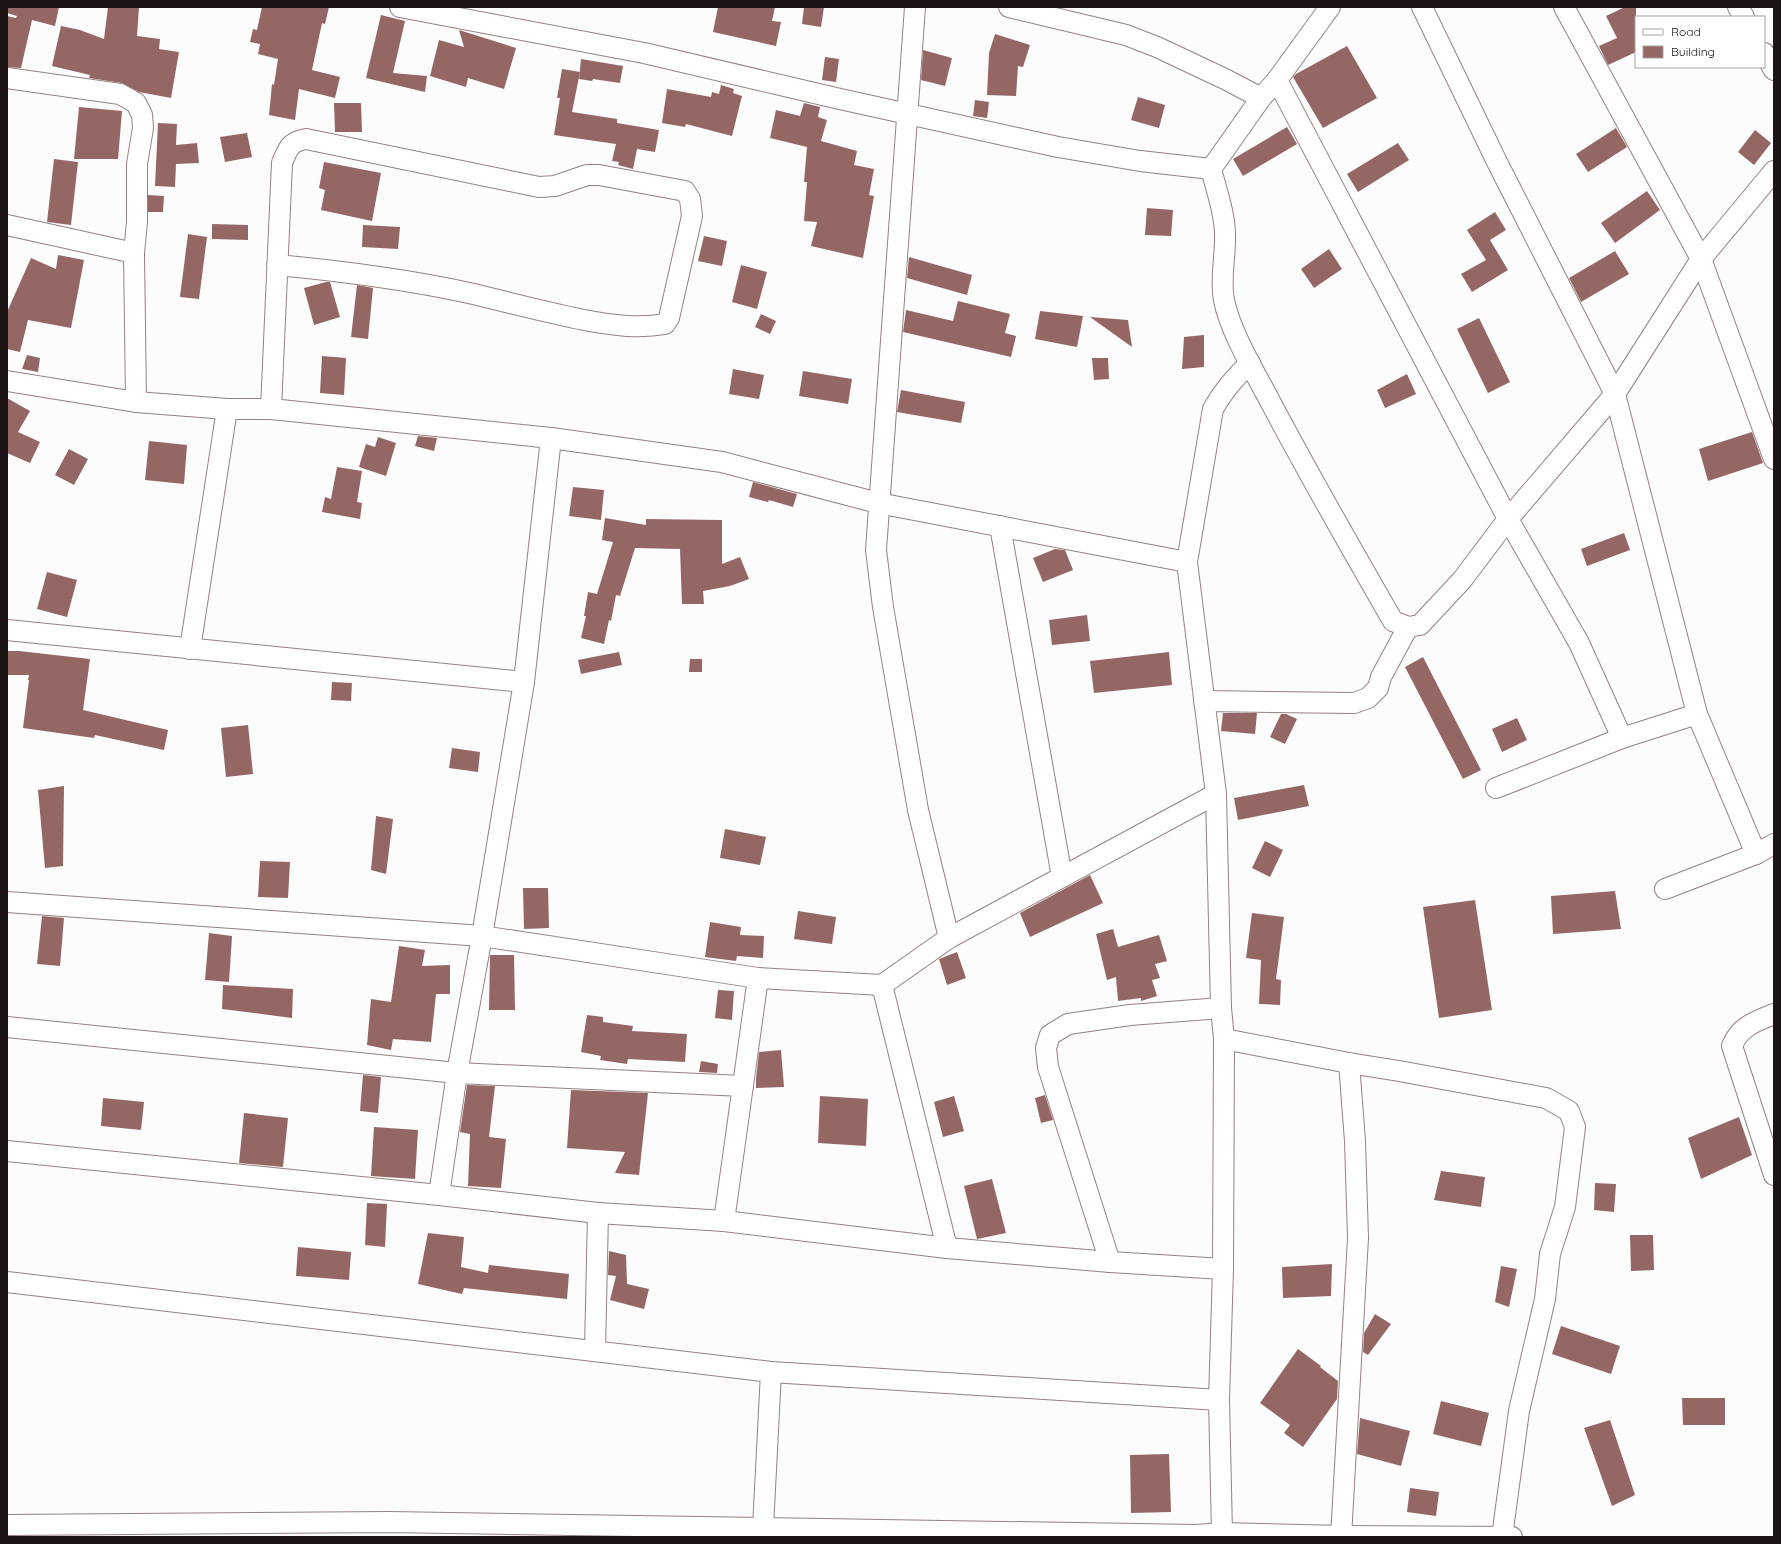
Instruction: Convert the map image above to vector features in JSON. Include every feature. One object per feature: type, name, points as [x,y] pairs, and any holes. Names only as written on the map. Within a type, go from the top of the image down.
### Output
[{"type":"street","points":[[400,7],[644,53],[1058,147],[1140,162],[1211,169]]},
{"type":"street","points":[[915,7],[906,113],[878,503],[876,550],[883,607],[918,810],[948,938]]},
{"type":"street","points":[[1009,7],[1126,35],[1157,47],[1227,80],[1260,98]]},
{"type":"street","points":[[1330,7],[1277,80],[1260,98],[1211,169],[1221,206],[1225,239],[1222,278],[1224,301],[1231,323],[1250,362],[1320,494],[1393,621],[1408,627],[1420,625],[1462,580],[1508,519],[1615,394],[1701,259],[1774,170]]},
{"type":"street","points":[[1422,7],[1497,162],[1615,394],[1697,714],[1756,854]]},
{"type":"street","points":[[1564,7],[1701,259],[1774,459]]},
{"type":"street","points":[[1738,7],[1743,16]]},
{"type":"street","points":[[1765,55],[1774,70]]},
{"type":"street","points":[[7,78],[120,94],[136,103],[142,115],[143,128],[137,164],[137,222],[134,253],[136,402]]},
{"type":"street","points":[[1277,80],[1508,519],[1579,643],[1622,738]]},
{"type":"street","points":[[271,409],[277,265],[282,163],[288,148],[295,141],[306,139],[539,187],[555,186],[587,175],[599,175],[685,191],[690,199],[692,216],[669,318],[665,324],[648,328],[610,324],[552,314],[469,293],[369,274],[277,265]]},
{"type":"street","points":[[7,225],[134,253]]},
{"type":"street","points":[[1222,1533],[1219,1400],[1223,1269],[1224,1039],[1221,1008],[1216,794],[1187,562],[1213,409],[1221,394],[1235,376],[1250,362]]},
{"type":"street","points":[[7,381],[136,402],[227,409],[271,409],[551,438],[722,462],[878,503],[1187,562]]},
{"type":"street","points":[[190,649],[227,409]]},
{"type":"street","points":[[439,1195],[457,1073],[482,936],[524,682],[551,438]]},
{"type":"street","points":[[1000,526],[1062,877]]},
{"type":"street","points":[[1204,701],[1354,703],[1368,698],[1378,688],[1381,677],[1408,627]]},
{"type":"street","points":[[7,630],[524,682]]},
{"type":"street","points":[[1496,788],[1622,738],[1697,714]]},
{"type":"street","points":[[7,902],[482,936],[758,978],[882,985],[948,938],[1216,794]]},
{"type":"street","points":[[1665,889],[1756,854],[1774,844]]},
{"type":"street","points":[[724,1221],[758,978]]},
{"type":"street","points":[[882,985],[947,1248]]},
{"type":"street","points":[[1110,1262],[1048,1067],[1046,1048],[1050,1035],[1068,1024],[1130,1015],[1221,1008]]},
{"type":"street","points":[[1774,1014],[1746,1027],[1736,1035],[1732,1046],[1774,1175]]},
{"type":"street","points":[[7,1027],[457,1073],[743,1086]]},
{"type":"street","points":[[1224,1039],[1546,1098],[1569,1111],[1575,1127],[1565,1206],[1550,1254],[1545,1299],[1519,1411],[1502,1537]]},
{"type":"street","points":[[1341,1537],[1358,1238],[1355,1141],[1349,1063]]},
{"type":"street","points":[[7,1151],[439,1195],[598,1213],[724,1221],[947,1248],[1110,1262],[1223,1269]]},
{"type":"street","points":[[595,1351],[598,1213]]},
{"type":"street","points":[[7,1282],[772,1372],[1219,1400]]},
{"type":"street","points":[[763,1528],[772,1372]]},
{"type":"street","points":[[7,1525],[390,1530],[763,1528],[889,1533],[1045,1535],[1196,1536],[1222,1533],[1341,1537],[1512,1537]]},
{"type":"building","points":[[7,7],[59,7],[55,26],[32,20],[21,68],[7,67],[7,16],[16,18],[17,16],[7,13]]},
{"type":"building","points":[[108,7],[139,7],[137,36],[160,39],[159,49],[179,52],[171,98],[139,92],[122,83],[89,78],[90,75],[52,66],[61,26],[80,30],[104,39]]},
{"type":"building","points":[[262,7],[329,7],[325,24],[322,23],[312,70],[340,77],[335,98],[299,89],[295,120],[269,115],[272,84],[274,85],[278,59],[258,54],[260,44],[250,42],[253,29],[257,30]]},
{"type":"building","points":[[718,7],[775,7],[772,21],[781,22],[776,46],[713,32]]},
{"type":"building","points":[[804,7],[824,7],[821,27],[802,24]]},
{"type":"building","points":[[1625,7],[1636,7],[1635,52],[1608,65],[1599,46],[1617,38],[1606,16]]},
{"type":"building","points":[[381,15],[405,21],[393,73],[427,76],[425,92],[366,78]]},
{"type":"building","points":[[459,30],[516,48],[504,89],[468,78],[466,87],[430,76],[439,40],[464,47]]},
{"type":"building","points":[[995,34],[1030,45],[1023,67],[1018,66],[1016,96],[987,95],[989,53]]},
{"type":"building","points":[[1347,46],[1377,98],[1323,128],[1293,77]]},
{"type":"building","points":[[923,50],[952,58],[945,86],[921,80]]},
{"type":"building","points":[[825,57],[839,59],[836,82],[822,80]]},
{"type":"building","points":[[581,59],[623,66],[620,83],[593,79],[592,81],[579,79]]},
{"type":"building","points":[[562,69],[580,72],[572,112],[617,119],[617,123],[659,130],[655,152],[637,149],[633,169],[618,165],[619,162],[612,161],[616,144],[554,135],[560,98],[557,98]]},
{"type":"building","points":[[721,85],[734,89],[733,93],[742,96],[732,136],[686,124],[685,127],[662,123],[667,89],[711,97],[712,92],[719,94]]},
{"type":"building","points":[[1138,97],[1165,105],[1159,128],[1131,120]]},
{"type":"building","points":[[975,100],[989,102],[987,118],[973,116]]},
{"type":"building","points":[[334,103],[361,103],[362,132],[335,132]]},
{"type":"building","points":[[804,103],[820,107],[818,117],[827,120],[821,141],[857,151],[854,165],[874,169],[869,195],[874,196],[863,258],[811,246],[817,222],[804,221],[807,182],[804,182],[807,147],[770,138],[776,110],[800,116]]},
{"type":"building","points":[[79,107],[122,111],[118,159],[74,159]]},
{"type":"building","points":[[158,123],[177,124],[176,145],[197,143],[199,163],[176,164],[175,187],[155,186]]},
{"type":"building","points":[[1287,127],[1297,144],[1243,176],[1233,159]]},
{"type":"building","points":[[1616,128],[1627,147],[1588,172],[1576,154]]},
{"type":"building","points":[[1755,130],[1771,143],[1754,165],[1738,152]]},
{"type":"building","points":[[247,133],[252,157],[225,162],[220,137]]},
{"type":"building","points":[[1398,143],[1409,160],[1358,192],[1347,174]]},
{"type":"building","points":[[54,159],[78,162],[71,225],[47,222]]},
{"type":"building","points":[[324,162],[381,173],[372,221],[321,210],[325,190],[319,188]]},
{"type":"building","points":[[1647,191],[1660,210],[1615,243],[1601,223]]},
{"type":"building","points":[[148,195],[164,196],[163,212],[148,212]]},
{"type":"building","points":[[1147,208],[1173,210],[1171,236],[1145,235]]},
{"type":"building","points":[[1495,212],[1506,230],[1490,240],[1508,270],[1472,292],[1461,274],[1486,260],[1467,230]]},
{"type":"building","points":[[212,224],[248,225],[248,240],[212,239]]},
{"type":"building","points":[[363,225],[400,227],[398,249],[362,247]]},
{"type":"building","points":[[188,234],[207,237],[199,299],[180,297]]},
{"type":"building","points":[[704,236],[727,241],[722,266],[698,261]]},
{"type":"building","points":[[1329,249],[1342,269],[1314,288],[1301,269]]},
{"type":"building","points":[[1615,251],[1629,274],[1581,302],[1569,278]]},
{"type":"building","points":[[58,255],[84,260],[71,328],[28,320],[20,352],[7,349],[7,312],[31,258],[56,269]]},
{"type":"building","points":[[909,257],[972,275],[967,295],[907,278]]},
{"type":"building","points":[[741,265],[767,272],[757,309],[732,302]]},
{"type":"building","points":[[330,282],[340,317],[314,325],[304,288]]},
{"type":"building","points":[[357,285],[373,288],[368,339],[351,337]]},
{"type":"building","points":[[958,301],[1010,314],[1005,333],[1016,336],[1011,357],[903,332],[906,310],[953,321]]},
{"type":"building","points":[[1040,311],[1083,316],[1077,347],[1035,339]]},
{"type":"building","points":[[761,314],[776,321],[770,334],[755,327]]},
{"type":"building","points":[[1090,317],[1128,320],[1132,347]]},
{"type":"building","points":[[1479,318],[1510,382],[1488,393],[1457,329]]},
{"type":"building","points":[[1204,335],[1204,367],[1182,369],[1184,337]]},
{"type":"building","points":[[27,355],[40,358],[38,372],[22,369]]},
{"type":"building","points":[[322,356],[346,358],[344,395],[320,393]]},
{"type":"building","points":[[1092,358],[1108,358],[1109,379],[1094,380]]},
{"type":"building","points":[[733,369],[764,375],[759,399],[729,394]]},
{"type":"building","points":[[803,371],[852,379],[848,404],[799,396]]},
{"type":"building","points":[[1407,374],[1416,394],[1385,408],[1377,390]]},
{"type":"building","points":[[901,390],[965,402],[961,423],[897,412]]},
{"type":"building","points":[[7,398],[30,411],[18,432],[40,442],[30,463],[7,453]]},
{"type":"building","points":[[1752,432],[1763,463],[1708,481],[1699,449]]},
{"type":"building","points":[[418,436],[437,438],[434,451],[415,446]]},
{"type":"building","points":[[378,437],[396,443],[386,476],[359,467],[366,444],[375,447]]},
{"type":"building","points":[[149,441],[187,445],[184,484],[145,480]]},
{"type":"building","points":[[69,449],[88,459],[74,485],[55,475]]},
{"type":"building","points":[[337,467],[362,471],[357,502],[362,503],[360,519],[322,512],[325,497],[331,499]]},
{"type":"building","points":[[753,482],[797,494],[793,507],[769,500],[768,502],[749,497]]},
{"type":"building","points":[[573,487],[604,490],[601,520],[569,516]]},
{"type":"building","points":[[605,518],[646,525],[646,519],[722,520],[722,564],[740,557],[749,579],[730,586],[703,591],[704,604],[682,604],[680,549],[635,548],[620,596],[616,595],[611,621],[609,620],[604,644],[581,638],[586,616],[584,616],[588,592],[597,594],[613,542],[602,540]]},
{"type":"building","points":[[1624,533],[1630,550],[1587,566],[1581,549]]},
{"type":"building","points":[[1055,549],[1065,550],[1073,570],[1043,582],[1033,558]]},
{"type":"building","points":[[47,572],[77,580],[67,617],[37,609]]},
{"type":"building","points":[[1087,615],[1090,641],[1052,645],[1049,620]]},
{"type":"building","points":[[7,651],[90,659],[83,710],[168,730],[164,750],[95,735],[94,738],[23,728],[29,675],[7,675]]},
{"type":"building","points":[[619,652],[622,665],[581,674],[578,660]]},
{"type":"building","points":[[1169,652],[1172,685],[1094,693],[1090,661]]},
{"type":"building","points":[[1423,657],[1481,770],[1463,779],[1405,667]]},
{"type":"building","points":[[690,659],[702,659],[702,672],[689,672]]},
{"type":"building","points":[[332,682],[352,683],[351,701],[331,700]]},
{"type":"building","points":[[1223,713],[1257,713],[1255,734],[1221,731]]},
{"type":"building","points":[[1281,714],[1286,714],[1297,719],[1285,744],[1270,737]]},
{"type":"building","points":[[1517,718],[1527,740],[1502,752],[1492,729]]},
{"type":"building","points":[[248,725],[253,774],[226,777],[221,728]]},
{"type":"building","points":[[452,748],[480,752],[478,772],[449,768]]},
{"type":"building","points":[[1304,785],[1309,806],[1238,820],[1234,798]]},
{"type":"building","points":[[64,786],[63,866],[45,868],[38,790]]},
{"type":"building","points":[[376,816],[393,819],[386,874],[371,870]]},
{"type":"building","points":[[725,829],[766,837],[760,865],[720,858]]},
{"type":"building","points":[[1265,841],[1283,850],[1270,877],[1252,868]]},
{"type":"building","points":[[260,861],[290,862],[288,898],[258,897]]},
{"type":"building","points":[[1090,875],[1103,903],[1030,937],[1020,913]]},
{"type":"building","points":[[523,888],[548,888],[549,928],[524,929]]},
{"type":"building","points":[[1615,891],[1621,929],[1553,934],[1551,896]]},
{"type":"building","points":[[1475,900],[1492,1010],[1439,1018],[1423,907]]},
{"type":"building","points":[[798,911],[836,917],[832,944],[794,939]]},
{"type":"building","points":[[1252,913],[1284,917],[1276,979],[1281,980],[1280,1005],[1259,1004],[1261,960],[1246,958]]},
{"type":"building","points":[[42,916],[64,918],[60,966],[37,964]]},
{"type":"building","points":[[710,922],[741,927],[740,935],[764,936],[763,958],[737,956],[736,961],[705,957]]},
{"type":"building","points":[[1113,929],[1118,947],[1159,935],[1167,961],[1155,964],[1160,978],[1152,980],[1157,996],[1141,1001],[1141,998],[1118,1001],[1116,977],[1107,980],[1096,934]]},
{"type":"building","points":[[209,933],[232,936],[229,982],[205,980]]},
{"type":"building","points":[[399,946],[425,950],[422,966],[450,965],[450,994],[436,994],[431,1042],[393,1039],[391,1050],[367,1045],[371,999],[391,1002]]},
{"type":"building","points":[[957,952],[966,978],[947,985],[939,959]]},
{"type":"building","points":[[490,955],[514,955],[515,1010],[489,1010]]},
{"type":"building","points":[[223,985],[293,989],[292,1018],[222,1009]]},
{"type":"building","points":[[718,990],[734,991],[732,1020],[715,1018]]},
{"type":"building","points":[[587,1015],[603,1017],[603,1022],[633,1026],[632,1031],[687,1034],[685,1062],[628,1059],[627,1064],[600,1060],[601,1056],[581,1052]]},
{"type":"building","points":[[781,1050],[784,1087],[756,1088],[759,1052]]},
{"type":"building","points":[[701,1061],[718,1064],[717,1073],[699,1072]]},
{"type":"building","points":[[363,1075],[381,1077],[378,1113],[360,1111]]},
{"type":"building","points":[[467,1085],[495,1086],[489,1137],[506,1139],[501,1188],[468,1186],[470,1134],[460,1132]]},
{"type":"building","points":[[571,1090],[648,1093],[639,1175],[615,1173],[625,1152],[567,1148]]},
{"type":"building","points":[[1045,1095],[1053,1120],[1041,1123],[1035,1098]]},
{"type":"building","points":[[820,1096],[868,1099],[866,1146],[818,1143]]},
{"type":"building","points":[[954,1096],[964,1131],[943,1137],[934,1102]]},
{"type":"building","points":[[103,1098],[144,1102],[141,1130],[101,1126]]},
{"type":"building","points":[[244,1113],[288,1118],[283,1167],[239,1163]]},
{"type":"building","points":[[1739,1117],[1752,1155],[1701,1179],[1688,1138]]},
{"type":"building","points":[[374,1127],[418,1130],[415,1179],[371,1176]]},
{"type":"building","points":[[1441,1171],[1485,1177],[1481,1207],[1434,1200]]},
{"type":"building","points":[[992,1179],[1006,1233],[977,1239],[964,1186]]},
{"type":"building","points":[[1595,1183],[1616,1184],[1614,1212],[1594,1210]]},
{"type":"building","points":[[367,1203],[387,1204],[385,1247],[365,1245]]},
{"type":"building","points":[[428,1233],[464,1237],[461,1267],[488,1273],[489,1265],[569,1274],[567,1299],[464,1288],[462,1294],[418,1284]]},
{"type":"building","points":[[1630,1235],[1653,1235],[1654,1270],[1631,1271]]},
{"type":"building","points":[[298,1247],[351,1252],[349,1280],[296,1276]]},
{"type":"building","points":[[609,1251],[626,1255],[627,1284],[649,1289],[644,1309],[610,1300],[616,1276],[608,1275]]},
{"type":"building","points":[[1332,1264],[1331,1296],[1283,1298],[1282,1267]]},
{"type":"building","points":[[1501,1266],[1517,1269],[1509,1307],[1495,1302]]},
{"type":"building","points":[[1375,1314],[1391,1324],[1368,1355],[1363,1352],[1364,1333]]},
{"type":"building","points":[[1561,1326],[1620,1346],[1611,1374],[1552,1354]]},
{"type":"building","points":[[1298,1349],[1338,1381],[1337,1399],[1303,1447],[1284,1433],[1290,1425],[1260,1403]]},
{"type":"building","points":[[1682,1398],[1725,1398],[1725,1425],[1683,1425]]},
{"type":"building","points":[[1441,1401],[1489,1413],[1481,1446],[1433,1434]]},
{"type":"building","points":[[1360,1418],[1410,1431],[1401,1466],[1357,1454]]},
{"type":"building","points":[[1610,1420],[1635,1495],[1612,1506],[1584,1428]]},
{"type":"building","points":[[1169,1454],[1171,1512],[1131,1513],[1130,1455]]},
{"type":"building","points":[[1410,1488],[1439,1492],[1436,1516],[1407,1512]]}]
